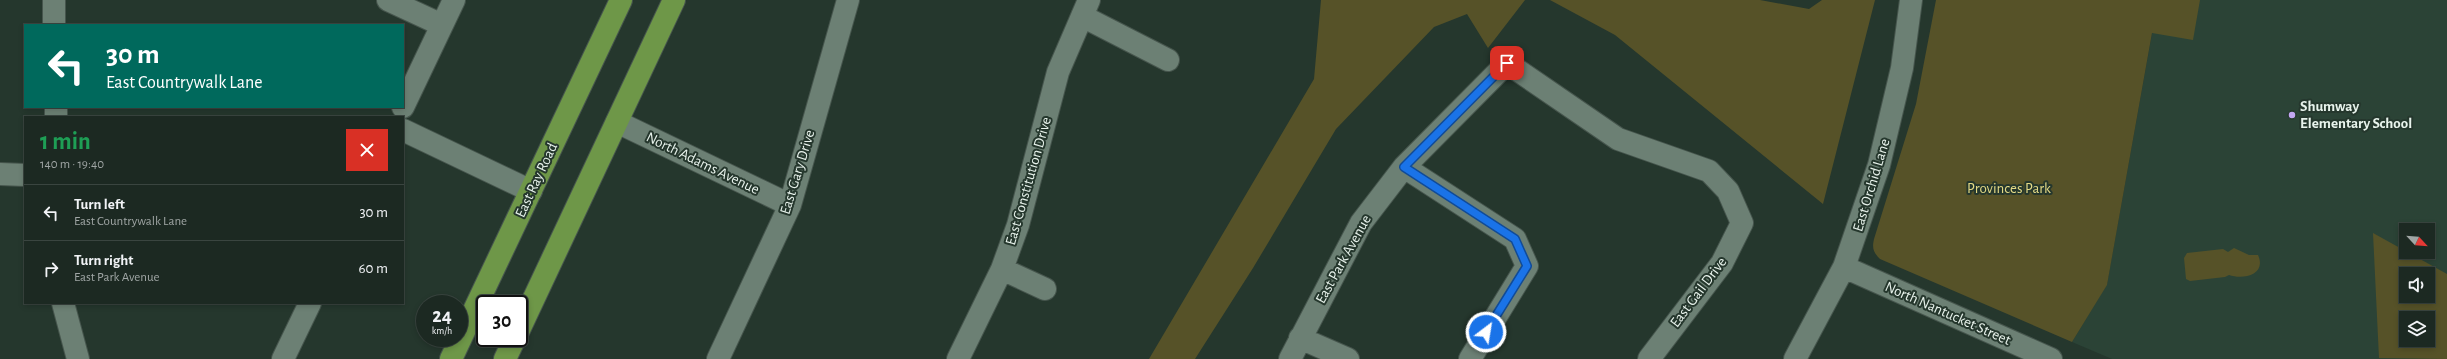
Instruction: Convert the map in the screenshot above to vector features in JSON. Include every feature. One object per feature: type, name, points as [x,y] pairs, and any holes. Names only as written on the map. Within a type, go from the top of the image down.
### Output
[{"type":"main road","name":"East Ray Road","points":[[451,359],[621,0]]},
{"type":"main road","points":[[528,311],[674,0]]},
{"type":"main road","points":[[505,359],[511,347]]},
{"type":"street","points":[[54,0],[54,24]]},
{"type":"street","points":[[388,0],[442,25]]},
{"type":"street","points":[[404,105],[454,0]]},
{"type":"street","name":"East Gary Drive","points":[[718,359],[790,205],[848,0]]},
{"type":"street","name":"East Orchid Lane","points":[[1795,359],[1844,267],[1879,166],[1902,68],[1911,0]]},
{"type":"street","points":[[1085,8],[1168,60]]},
{"type":"street","name":"East Constitution Drive","points":[[958,359],[1002,269],[1018,225],[1058,72],[1085,8]]},
{"type":"street","name":"East Park Avenue","points":[[1290,359],[1361,223],[1404,167],[1507,63],[1618,139],[1709,171],[1728,191],[1742,223]]},
{"type":"street","name":"North Adams Avenue","points":[[617,122],[790,205]]},
{"type":"street","points":[[404,130],[531,190]]},
{"type":"street","points":[[1404,167],[1515,239],[1527,266],[1470,359]]},
{"type":"street","points":[[0,174],[24,175]]},
{"type":"street","name":"East Gail Drive","points":[[1650,359],[1722,263],[1742,223]]},
{"type":"street","name":"North Nantucket Street","points":[[1844,267],[2051,359]]},
{"type":"street","points":[[1002,269],[1045,289]]},
{"type":"street","points":[[63,304],[78,359]]},
{"type":"street","points":[[283,359],[310,304]]},
{"type":"street","points":[[1300,338],[1348,359]]},
{"type":"shaded area","name":"Shumway Elementary School","points":[[2158,0],[2447,0],[2447,359],[2112,359],[2072,342],[2107,284]]},
{"type":"green space","points":[[1321,0],[1525,0],[1488,48],[1467,14],[1434,27],[1336,129],[1253,268],[1195,359],[1149,359],[1314,79]]},
{"type":"green space","points":[[1550,0],[1760,0],[1809,9],[1822,0],[1875,0],[1823,204],[1615,35]]},
{"type":"green space","name":"Provinces Park","points":[[1936,0],[2200,0],[2193,40],[2152,33],[2107,285],[2072,342],[1880,259],[1874,252],[1874,239],[1916,104]]},
{"type":"green space","points":[[2373,233],[2399,247],[2399,259],[2420,259],[2434,267],[2399,267],[2399,303],[2435,303],[2435,267],[2447,274],[2447,359],[2379,358]]},
{"type":"green space","points":[[2234,248],[2249,255],[2258,255],[2260,262],[2256,271],[2247,276],[2241,277],[2229,275],[2225,277],[2190,281],[2186,279],[2184,258],[2187,253],[2223,249],[2228,252]]},
{"type":"place","name":"Shumway Elementary School","points":[[2292,115]]},
{"type":"route","points":[[1486,332],[1527,266],[1515,239],[1404,167],[1507,63]]}]
